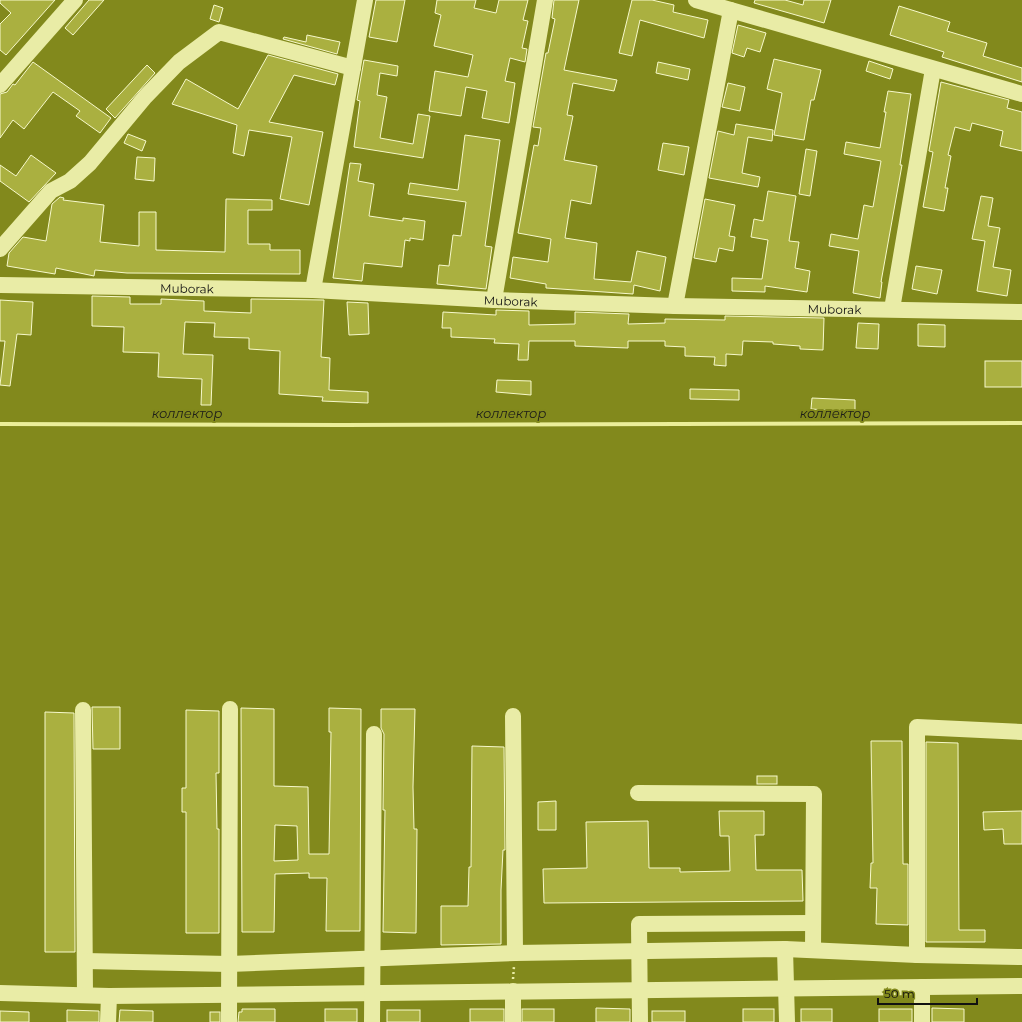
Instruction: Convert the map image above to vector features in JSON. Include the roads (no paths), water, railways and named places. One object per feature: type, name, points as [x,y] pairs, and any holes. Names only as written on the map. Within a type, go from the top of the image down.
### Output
[{"type":"street","points":[[0,85],[75,0]]},
{"type":"street","points":[[313,290],[365,0]]},
{"type":"street","points":[[494,300],[544,0]]},
{"type":"street","points":[[696,0],[1022,94]]},
{"type":"street","points":[[675,306],[731,10]]},
{"type":"street","points":[[0,249],[51,191],[70,181],[90,163],[145,97],[179,62],[219,32],[352,68]]},
{"type":"street","points":[[892,308],[933,69]]},
{"type":"street","name":"Muborak","points":[[0,285],[313,290],[494,300],[675,306],[892,308],[1022,312]]},
{"type":"street","points":[[229,1022],[230,709]]},
{"type":"street","points":[[83,710],[84,961],[86,995]]},
{"type":"street","points":[[513,716],[515,953]]},
{"type":"street","points":[[917,955],[917,727],[1022,732]]},
{"type":"street","points":[[372,1022],[374,734]]},
{"type":"street","points":[[638,792],[814,794],[813,949]]},
{"type":"street","points":[[640,1022],[639,924],[812,923]]},
{"type":"street","points":[[84,961],[230,964],[515,953],[786,949],[813,949],[917,955],[1022,957]]},
{"type":"street","points":[[786,949],[787,1022]]},
{"type":"street","points":[[0,993],[108,996],[513,990],[1022,986]]},
{"type":"street","points":[[922,987],[922,1022]]},
{"type":"street","points":[[513,990],[513,1022]]},
{"type":"street","points":[[108,996],[108,1022]]},
{"type":"waterway","name":"коллектор","points":[[0,424],[342,425],[1022,423]]}]
